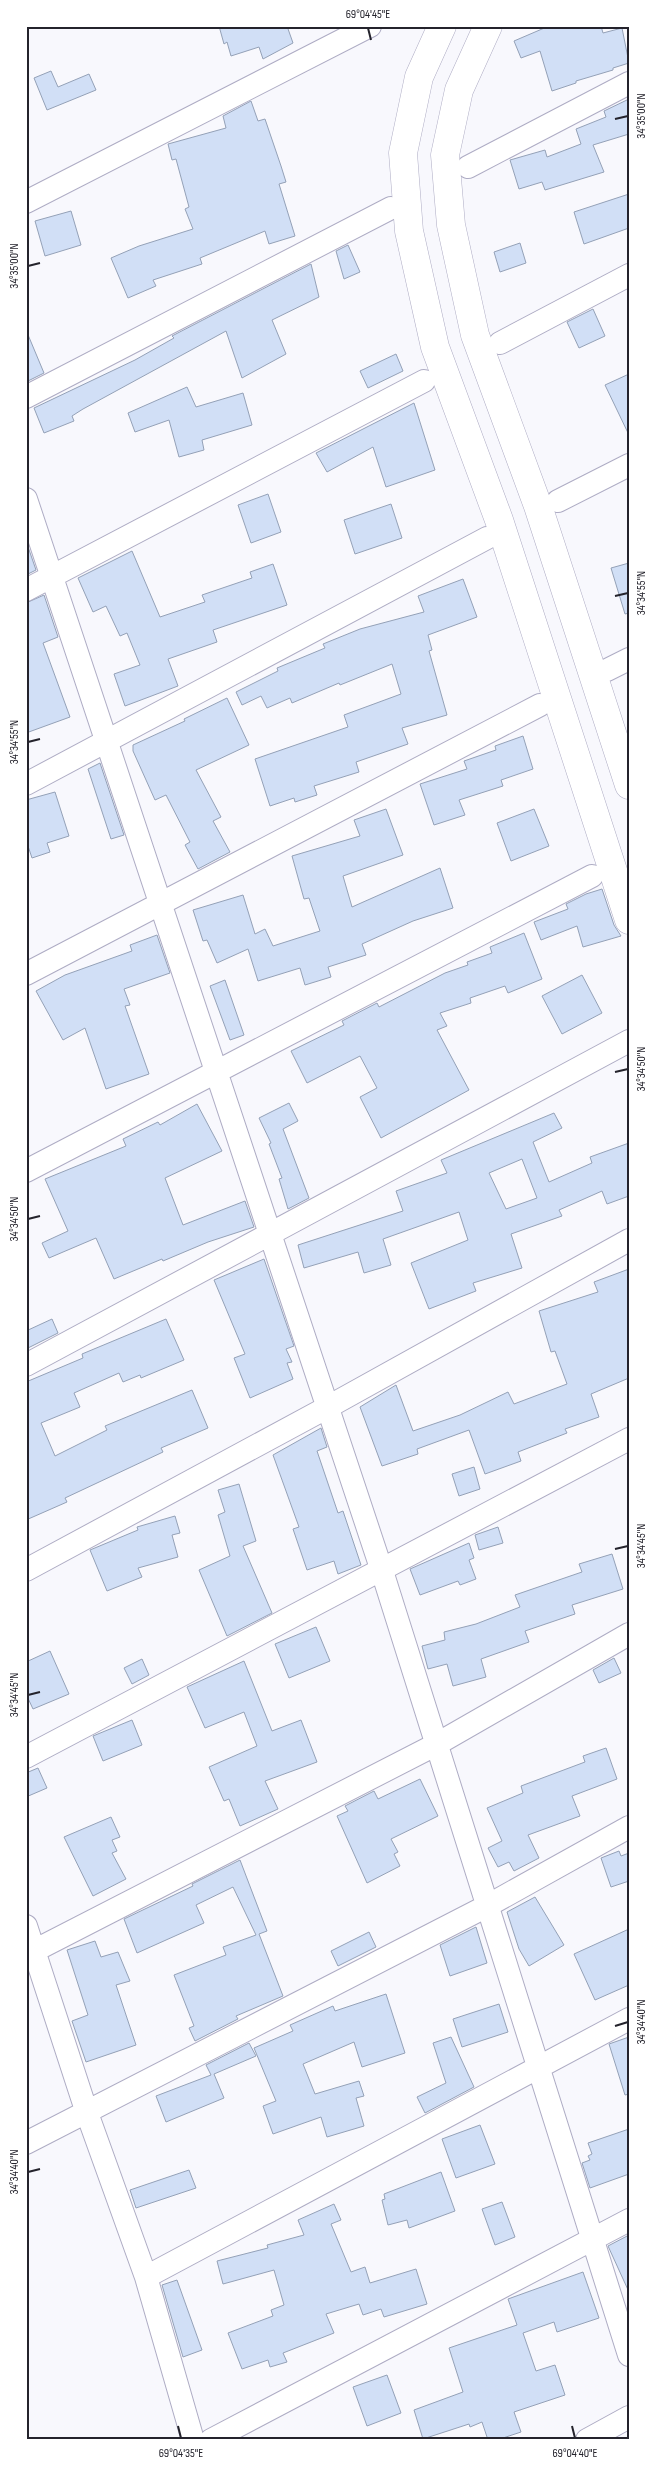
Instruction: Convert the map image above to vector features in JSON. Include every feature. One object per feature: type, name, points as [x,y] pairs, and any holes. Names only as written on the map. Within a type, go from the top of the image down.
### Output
[{"type":"main road","points":[[442,26],[419,76],[403,153],[409,231],[435,347],[499,520],[629,920]]},
{"type":"main road","points":[[488,26],[459,90],[445,155],[451,225],[475,335],[538,506],[627,778],[586,784]]},
{"type":"street","points":[[26,202],[370,26]]},
{"type":"street","points":[[468,167],[629,83]]},
{"type":"street","points":[[26,397],[391,208]]},
{"type":"street","points":[[500,343],[629,275]]},
{"type":"street","points":[[26,590],[424,381]]},
{"type":"street","points":[[558,501],[629,465]]},
{"type":"street","points":[[26,499],[162,903],[382,1571],[629,2355]]},
{"type":"street","points":[[26,784],[487,538]]},
{"type":"street","points":[[607,670],[629,658]]},
{"type":"street","points":[[26,974],[540,705]]},
{"type":"street","points":[[26,1172],[592,876]]},
{"type":"street","points":[[26,1365],[629,1041]]},
{"type":"street","points":[[26,1570],[328,1407],[629,1240]]},
{"type":"street","points":[[26,1757],[382,1571],[629,1438]]},
{"type":"street","points":[[31,1953],[436,1744],[629,1634]]},
{"type":"street","points":[[26,2143],[487,1906],[629,1827]]},
{"type":"street","points":[[26,1926],[31,1953],[146,2277],[193,2440]]},
{"type":"street","points":[[146,2277],[629,2019]]},
{"type":"street","points":[[211,2440],[629,2220]]},
{"type":"street","points":[[587,2440],[629,2417]]},
{"type":"building","points":[[219,26],[287,26],[293,43],[263,59],[259,47],[231,56],[227,42],[224,44]]},
{"type":"building","points":[[549,26],[601,26],[603,33],[622,28],[629,63],[552,91],[540,51],[521,58],[514,41]]},
{"type":"building","points":[[51,71],[58,87],[89,74],[96,90],[47,110],[34,78]]},
{"type":"building","points":[[629,99],[629,134],[593,145],[604,172],[545,190],[542,182],[519,189],[510,160],[545,150],[547,157],[581,144],[576,129],[606,117],[604,111]]},
{"type":"building","points":[[251,101],[258,121],[265,119],[281,166],[286,182],[279,184],[295,236],[269,244],[265,231],[200,258],[202,264],[153,280],[156,286],[128,298],[111,258],[139,246],[193,229],[185,209],[189,207],[176,159],[172,160],[168,144],[226,128],[223,116]]},
{"type":"building","points":[[629,194],[629,228],[584,244],[574,212]]},
{"type":"building","points":[[71,211],[81,245],[45,256],[35,221]]},
{"type":"building","points":[[520,243],[526,263],[500,272],[494,252]]},
{"type":"building","points":[[348,245],[360,272],[344,279],[336,251]]},
{"type":"building","points":[[311,264],[319,297],[272,320],[286,354],[242,378],[226,331],[83,409],[72,416],[74,421],[44,433],[34,408],[135,360],[174,338],[172,336]]},
{"type":"building","points":[[593,309],[605,336],[579,348],[567,322]]},
{"type":"building","points":[[26,330],[44,373],[26,382]]},
{"type":"building","points":[[396,354],[403,371],[368,388],[360,371]]},
{"type":"building","points":[[629,374],[629,435],[605,385]]},
{"type":"building","points":[[187,387],[196,407],[243,393],[252,425],[202,440],[204,450],[179,457],[169,420],[135,432],[128,413]]},
{"type":"building","points":[[414,403],[435,470],[386,487],[373,447],[327,472],[316,453]]},
{"type":"building","points":[[268,494],[281,532],[251,543],[238,505]]},
{"type":"building","points":[[391,504],[402,538],[355,554],[344,520]]},
{"type":"building","points":[[26,541],[36,570],[26,575]]},
{"type":"building","points":[[132,551],[160,617],[205,602],[202,595],[252,578],[250,572],[273,564],[287,605],[213,630],[217,642],[168,659],[178,686],[125,706],[114,674],[140,665],[127,633],[120,636],[106,606],[93,612],[78,578]]},
{"type":"building","points":[[629,563],[629,613],[625,614],[611,568]]},
{"type":"building","points":[[463,579],[477,617],[428,635],[432,650],[429,651],[447,715],[402,728],[408,744],[356,762],[359,772],[314,786],[317,795],[295,802],[294,798],[270,806],[255,759],[348,727],[344,715],[401,694],[392,664],[340,685],[339,683],[292,703],[290,698],[267,708],[261,696],[242,705],[236,692],[278,671],[277,668],[325,648],[323,644],[360,629],[424,612],[418,596]]},
{"type":"building","points":[[44,595],[58,637],[43,643],[70,717],[26,733],[26,603]]},
{"type":"building","points":[[227,698],[249,745],[196,770],[221,817],[213,821],[230,852],[198,869],[185,845],[190,842],[166,795],[155,800],[133,751],[133,745],[185,721],[184,719]]},
{"type":"building","points":[[523,736],[533,769],[501,780],[503,786],[459,800],[465,815],[434,825],[420,784],[467,769],[464,761],[496,750],[495,746]]},
{"type":"building","points":[[100,763],[124,835],[111,839],[88,769]]},
{"type":"building","points":[[55,792],[69,836],[47,843],[50,852],[32,858],[26,840],[26,800]]},
{"type":"building","points":[[386,809],[403,855],[343,876],[352,907],[440,868],[453,908],[413,921],[362,944],[366,955],[328,967],[331,977],[305,985],[300,968],[258,981],[248,949],[217,963],[207,940],[203,941],[193,910],[243,895],[255,934],[265,929],[273,946],[320,931],[309,898],[304,899],[292,856],[360,836],[354,820]]},
{"type":"building","points":[[534,809],[549,846],[511,861],[497,823]]},
{"type":"building","points":[[602,889],[614,925],[621,936],[583,947],[577,926],[541,940],[534,922],[568,909],[566,904],[586,894]]},
{"type":"building","points":[[524,933],[542,979],[508,993],[505,986],[470,998],[471,1003],[440,1013],[447,1026],[437,1030],[469,1090],[381,1138],[360,1097],[377,1088],[360,1056],[307,1083],[291,1051],[344,1025],[342,1021],[377,1003],[379,1007],[445,973],[468,965],[467,962],[492,953],[490,947]]},
{"type":"building","points":[[157,935],[170,973],[124,989],[130,1005],[125,1006],[149,1074],[106,1089],[85,1028],[63,1040],[36,991],[65,975],[132,951],[130,945]]},
{"type":"building","points":[[582,975],[602,1013],[562,1034],[542,996]]},
{"type":"building","points":[[225,980],[244,1035],[230,1040],[210,986]]},
{"type":"building","points":[[289,1103],[298,1121],[283,1129],[309,1198],[288,1209],[279,1179],[282,1178],[269,1144],[271,1143],[259,1118]]},
{"type":"building","points":[[197,1104],[222,1151],[165,1178],[183,1225],[245,1201],[254,1227],[208,1242],[163,1261],[162,1259],[114,1279],[96,1238],[49,1258],[42,1243],[68,1231],[45,1179],[126,1146],[123,1139],[158,1122],[160,1125]]},
{"type":"building","points":[[554,1113],[562,1128],[533,1142],[549,1182],[592,1163],[590,1157],[629,1143],[629,1196],[607,1204],[602,1191],[559,1210],[562,1216],[511,1234],[522,1268],[473,1283],[476,1291],[429,1309],[411,1263],[468,1240],[459,1212],[383,1239],[391,1265],[364,1273],[358,1252],[304,1268],[298,1245],[403,1211],[396,1191],[447,1173],[441,1160]],"holes":[[[522,1159],[537,1198],[506,1209],[489,1173]]]},
{"type":"building","points":[[264,1259],[294,1346],[286,1349],[292,1362],[287,1363],[293,1379],[250,1398],[234,1358],[245,1354],[214,1280]]},
{"type":"building","points":[[629,1269],[629,1378],[591,1394],[599,1417],[565,1429],[567,1433],[518,1452],[521,1461],[485,1474],[469,1430],[417,1449],[418,1454],[382,1466],[360,1407],[396,1385],[413,1431],[460,1415],[508,1392],[514,1404],[567,1384],[555,1351],[551,1352],[539,1311],[598,1292],[594,1282]]},
{"type":"building","points":[[52,1319],[58,1333],[26,1349],[26,1331]]},
{"type":"building","points":[[166,1319],[184,1360],[141,1378],[140,1375],[123,1382],[119,1373],[74,1393],[80,1407],[41,1423],[55,1456],[107,1430],[105,1426],[192,1390],[208,1428],[161,1448],[163,1452],[65,1498],[67,1502],[26,1520],[26,1382],[83,1358],[82,1354]]},
{"type":"building","points":[[321,1428],[327,1447],[317,1451],[338,1513],[343,1511],[361,1565],[338,1574],[334,1561],[307,1570],[293,1529],[299,1527],[273,1455]]},
{"type":"building","points":[[474,1467],[480,1489],[459,1496],[452,1474]]},
{"type":"building","points":[[239,1484],[256,1541],[243,1546],[272,1613],[227,1636],[199,1570],[230,1556],[218,1515],[225,1512],[218,1490]]},
{"type":"building","points":[[175,1516],[180,1533],[172,1535],[178,1557],[138,1568],[142,1577],[107,1591],[90,1550],[138,1530],[137,1527]]},
{"type":"building","points":[[498,1527],[503,1543],[479,1550],[475,1535]]},
{"type":"building","points":[[469,1543],[474,1558],[469,1560],[476,1579],[460,1585],[458,1581],[420,1595],[410,1569]]},
{"type":"building","points":[[612,1554],[623,1589],[572,1605],[575,1614],[525,1631],[529,1642],[481,1659],[486,1677],[453,1686],[447,1664],[428,1669],[422,1646],[445,1640],[444,1632],[476,1624],[520,1607],[515,1595],[582,1572],[579,1564]]},
{"type":"building","points":[[316,1627],[330,1661],[289,1678],[275,1644]]},
{"type":"building","points":[[50,1651],[69,1694],[33,1709],[26,1694],[26,1662]]},
{"type":"building","points":[[614,1658],[621,1673],[599,1683],[593,1670]]},
{"type":"building","points":[[142,1659],[149,1675],[132,1684],[124,1668]]},
{"type":"building","points":[[244,1661],[272,1731],[301,1720],[317,1762],[265,1781],[278,1809],[240,1826],[229,1799],[224,1801],[209,1767],[257,1746],[244,1712],[205,1728],[187,1687]]},
{"type":"building","points":[[132,1720],[142,1745],[103,1761],[93,1736]]},
{"type":"building","points":[[606,1748],[617,1779],[572,1796],[580,1816],[528,1835],[539,1858],[514,1871],[509,1862],[498,1867],[488,1848],[502,1841],[487,1808],[523,1793],[521,1786],[585,1762],[583,1756]]},
{"type":"building","points":[[38,1768],[47,1788],[26,1797],[26,1773]]},
{"type":"building","points":[[420,1779],[438,1816],[391,1839],[398,1852],[394,1854],[400,1866],[367,1883],[337,1816],[348,1811],[345,1806],[374,1791],[378,1799]]},
{"type":"building","points":[[111,1817],[120,1837],[112,1840],[117,1851],[112,1853],[126,1879],[93,1896],[64,1837]]},
{"type":"building","points":[[619,1851],[621,1856],[629,1853],[629,1881],[611,1887],[601,1858]]},
{"type":"building","points":[[240,1860],[267,1931],[259,1934],[283,1996],[236,2016],[238,2019],[195,2041],[189,2028],[194,2026],[174,1975],[226,1955],[223,1947],[256,1935],[233,1887],[196,1905],[204,1923],[137,1953],[124,1919],[193,1886],[192,1884]]},
{"type":"building","points":[[535,1897],[564,1945],[529,1966],[519,1949],[507,1912]]},
{"type":"building","points":[[476,1927],[487,1963],[450,1976],[440,1945]]},
{"type":"building","points":[[629,1929],[629,1985],[595,2000],[574,1954]]},
{"type":"building","points":[[369,1932],[376,1947],[338,1966],[331,1951]]},
{"type":"building","points":[[95,1941],[101,1957],[118,1952],[130,1981],[116,1985],[136,2045],[86,2062],[72,2021],[88,2015],[67,1950]]},
{"type":"building","points":[[386,1994],[405,2053],[362,2067],[354,2042],[303,2064],[315,2094],[359,2081],[364,2096],[356,2098],[364,2126],[327,2137],[321,2117],[273,2134],[263,2106],[276,2101],[254,2048],[293,2031],[290,2025],[333,2006],[335,2011]]},
{"type":"building","points":[[499,2004],[508,2032],[462,2047],[453,2019]]},
{"type":"building","points":[[451,2037],[474,2087],[425,2113],[417,2097],[446,2083],[433,2043]]},
{"type":"building","points":[[629,2037],[629,2094],[625,2095],[609,2044]]},
{"type":"building","points":[[249,2043],[256,2056],[214,2074],[224,2098],[166,2122],[156,2096],[211,2075],[206,2065]]},
{"type":"building","points":[[480,2125],[495,2164],[456,2178],[442,2139]]},
{"type":"building","points":[[629,2129],[629,2174],[590,2188],[582,2163],[590,2160],[588,2156],[592,2154],[588,2143]]},
{"type":"building","points":[[189,2170],[196,2188],[136,2208],[130,2190]]},
{"type":"building","points":[[441,2172],[455,2211],[409,2228],[407,2220],[388,2225],[382,2200],[385,2199],[384,2194]]},
{"type":"building","points":[[502,2202],[515,2237],[495,2245],[482,2209]]},
{"type":"building","points":[[334,2204],[341,2220],[331,2224],[351,2272],[365,2267],[370,2283],[416,2269],[427,2304],[384,2317],[381,2309],[363,2315],[359,2304],[326,2314],[334,2333],[283,2353],[287,2362],[270,2367],[268,2360],[242,2369],[228,2333],[273,2316],[271,2310],[284,2305],[274,2270],[223,2284],[217,2261],[268,2248],[267,2245],[304,2235],[298,2220]]},
{"type":"building","points":[[629,2235],[629,2292],[608,2246]]},
{"type":"building","points":[[583,2272],[599,2318],[557,2332],[554,2322],[523,2333],[536,2371],[555,2365],[565,2395],[514,2412],[521,2432],[497,2440],[488,2440],[482,2422],[470,2427],[469,2424],[423,2439],[414,2410],[463,2392],[449,2348],[517,2325],[508,2299]]},
{"type":"building","points":[[177,2280],[202,2350],[183,2357],[162,2285]]},
{"type":"building","points":[[387,2375],[401,2413],[367,2426],[353,2387]]}]
